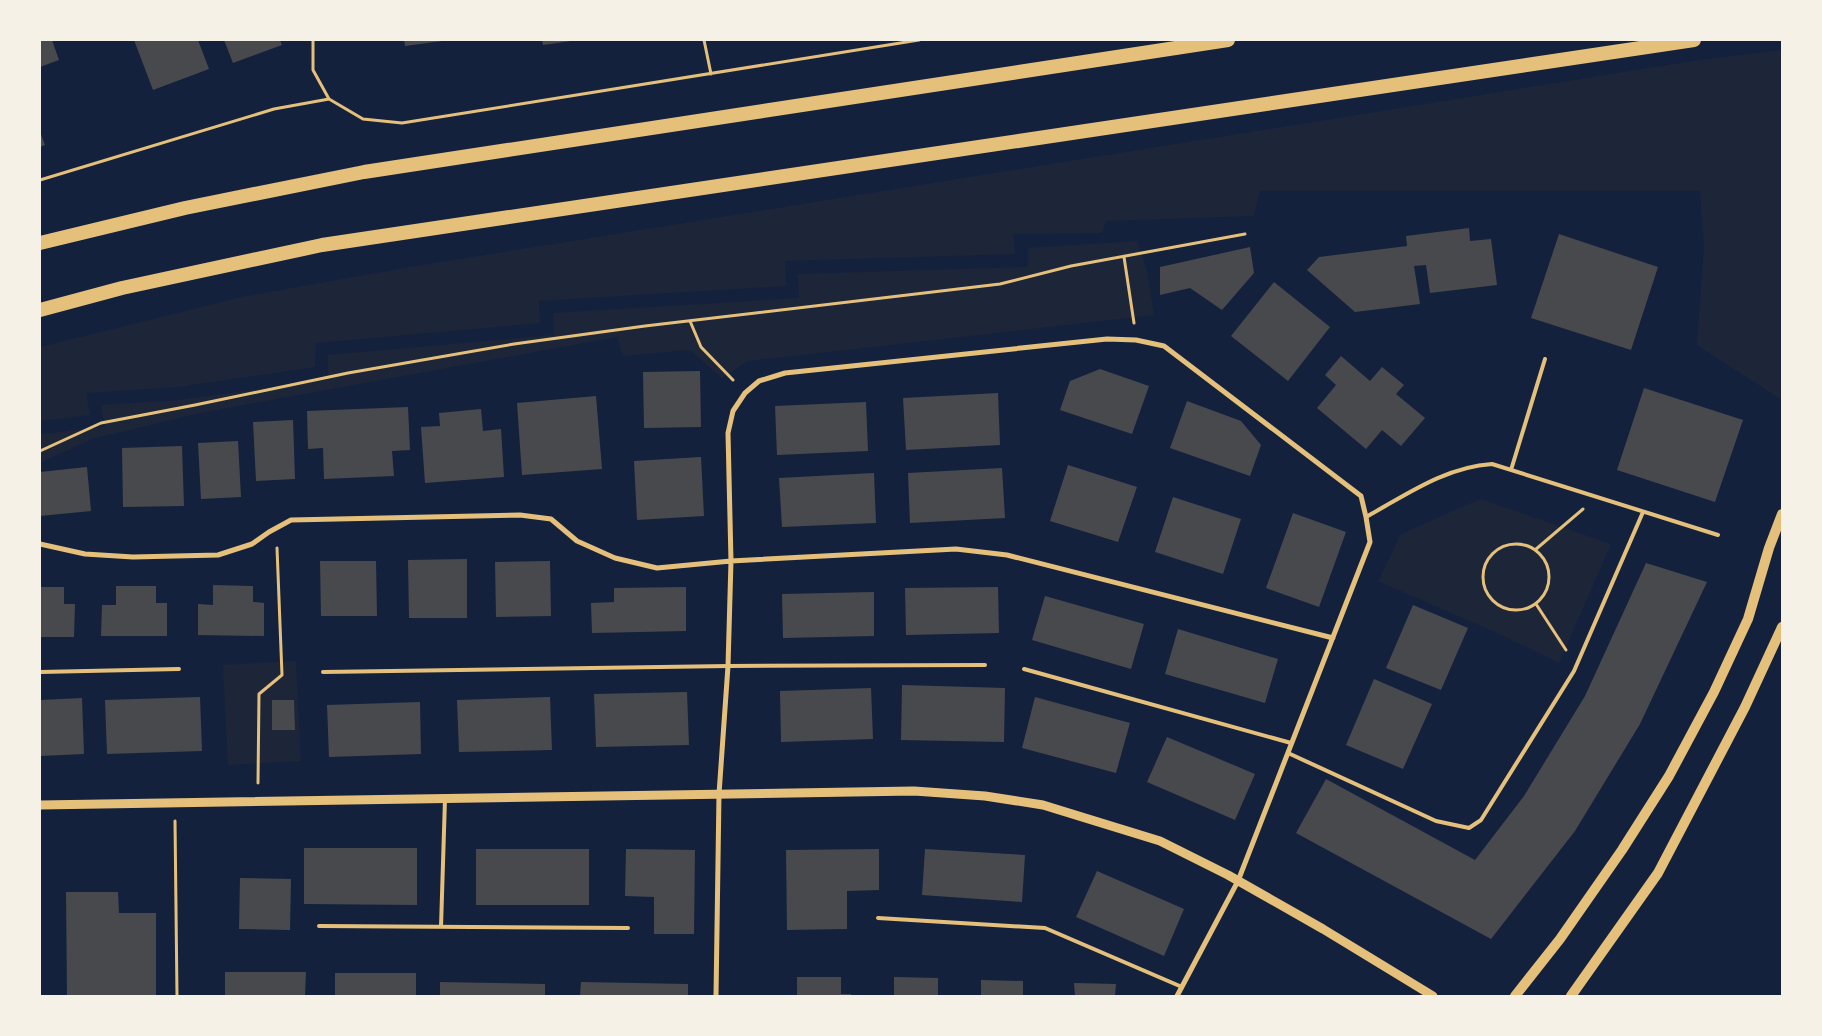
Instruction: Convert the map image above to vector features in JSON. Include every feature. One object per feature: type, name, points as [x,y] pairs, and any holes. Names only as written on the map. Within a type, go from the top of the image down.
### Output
[{"type":"highway","points":[[40,243],[185,208],[364,172],[1228,40]]},
{"type":"highway","points":[[40,310],[122,288],[322,245],[1694,40]]},
{"type":"main road","points":[[1515,996],[1560,938],[1622,850],[1669,776],[1714,692],[1748,618],[1782,514]]},
{"type":"main road","points":[[1570,996],[1658,873],[1745,707],[1782,626]]},
{"type":"street","points":[[716,996],[720,794],[728,666],[731,561],[728,433],[733,411],[745,393],[759,381],[785,373],[1107,339],[1136,340],[1164,346],[1361,496],[1370,542],[1238,881],[1177,996]]},
{"type":"street","points":[[40,544],[85,554],[133,557],[218,555],[252,544],[292,520],[520,515],[551,519],[577,541],[615,558],[657,568],[731,561],[956,550],[1007,554],[1333,638]]},
{"type":"street","points":[[40,805],[914,791],[985,796],[1043,805],[1160,841],[1238,881],[1323,929],[1434,996]]},
{"type":"lane","points":[[1511,470],[1544,359]]},
{"type":"lane","points":[[1366,516],[1438,477],[1473,465],[1492,464],[1718,535]]},
{"type":"lane","points":[[1288,753],[1436,821],[1469,828],[1481,820],[1576,666],[1643,512]]},
{"type":"lane","points":[[323,672],[728,666],[985,665]]},
{"type":"lane","points":[[40,672],[179,669]]},
{"type":"lane","points":[[1024,669],[1291,743]]},
{"type":"lane","points":[[441,927],[445,798]]},
{"type":"lane","points":[[878,918],[1045,928],[1182,987]]},
{"type":"lane","points":[[319,926],[628,928]]},
{"type":"path","points":[[313,40],[313,70],[329,99],[363,119],[402,123],[919,40]]},
{"type":"path","points":[[704,40],[710,74]]},
{"type":"path","points":[[40,180],[274,109],[329,99]]},
{"type":"path","points":[[40,451],[101,423],[195,406],[348,373],[514,344],[1000,284],[1071,266],[1245,234]]},
{"type":"path","points":[[1124,257],[1136,340]]},
{"type":"path","points":[[690,321],[701,347],[745,393]]},
{"type":"path","points":[[1536,550],[1597,497]]},
{"type":"path","points":[[258,801],[259,694],[282,675],[277,528]]},
{"type":"path","points":[[1526,545],[1536,550],[1543,557],[1548,566],[1550,577],[1544,597],[1536,604],[1527,609],[1516,611],[1494,603],[1487,594],[1483,583],[1483,572],[1487,561],[1494,552],[1504,546],[1526,545]]},
{"type":"path","points":[[1536,604],[1576,666]]},
{"type":"path","points":[[175,803],[177,996]]},
{"type":"shaded area","points":[[1782,50],[1782,400],[1697,345],[1704,247],[1700,191],[1260,191],[1254,216],[1106,221],[1102,233],[1013,234],[1015,254],[785,261],[786,286],[539,301],[540,323],[316,343],[315,367],[178,387],[86,393],[90,415],[40,421],[40,347],[247,296],[410,267],[1699,60]]},
{"type":"shaded area","points":[[1137,241],[1147,270],[1154,315],[748,361],[722,378],[690,350],[623,356],[617,337],[195,414],[92,439],[40,463],[40,434],[105,427],[101,405],[180,400],[328,379],[328,355],[554,335],[553,313],[799,298],[798,274],[1028,267],[1028,248]]},
{"type":"shaded area","points":[[1480,499],[1611,544],[1559,663],[1497,633],[1378,581],[1401,534]]},
{"type":"shaded area","points":[[296,661],[301,761],[228,765],[223,665]]},
{"type":"building","points":[[40,40],[52,40],[59,60],[40,67]]},
{"type":"building","points":[[134,40],[198,40],[209,69],[153,90]]},
{"type":"building","points":[[224,40],[280,40],[282,45],[233,63]]},
{"type":"building","points":[[404,40],[442,40],[442,41],[405,46]]},
{"type":"building","points":[[542,40],[571,40],[571,41],[543,45]]},
{"type":"building","points":[[40,132],[45,145],[40,147]]},
{"type":"building","points":[[1469,228],[1470,241],[1491,239],[1497,285],[1430,293],[1426,265],[1414,266],[1420,304],[1355,312],[1307,270],[1319,257],[1407,246],[1406,236]]},
{"type":"building","points":[[1559,234],[1658,267],[1631,350],[1531,318]]},
{"type":"building","points":[[1250,247],[1254,273],[1222,310],[1190,288],[1160,295],[1160,267]]},
{"type":"building","points":[[1274,282],[1330,327],[1288,381],[1231,336]]},
{"type":"building","points":[[1341,356],[1370,381],[1382,367],[1404,385],[1396,394],[1425,418],[1401,446],[1382,430],[1366,449],[1317,408],[1336,385],[1325,375]]},
{"type":"building","points":[[1100,369],[1149,386],[1132,434],[1060,410],[1070,381]]},
{"type":"building","points":[[700,371],[701,427],[644,428],[643,372]]},
{"type":"building","points":[[1644,388],[1743,420],[1715,502],[1617,470]]},
{"type":"building","points":[[998,393],[1000,445],[906,450],[903,398]]},
{"type":"building","points":[[596,396],[602,469],[522,475],[517,403]]},
{"type":"building","points":[[1187,401],[1241,421],[1261,445],[1250,476],[1170,448]]},
{"type":"building","points":[[866,402],[868,451],[777,455],[775,406]]},
{"type":"building","points":[[408,407],[410,450],[392,451],[394,476],[324,479],[323,448],[308,449],[307,411]]},
{"type":"building","points":[[481,409],[483,431],[501,429],[504,477],[425,483],[421,427],[440,426],[439,413]]},
{"type":"building","points":[[293,420],[295,479],[256,481],[253,422]]},
{"type":"building","points":[[238,441],[241,497],[201,499],[198,443]]},
{"type":"building","points":[[182,446],[184,506],[123,507],[122,448]]},
{"type":"building","points":[[701,457],[704,516],[637,520],[634,461]]},
{"type":"building","points":[[1068,465],[1137,487],[1118,542],[1050,521]]},
{"type":"building","points":[[87,467],[91,511],[40,516],[40,472]]},
{"type":"building","points":[[1002,468],[1005,518],[910,523],[908,473]]},
{"type":"building","points":[[874,473],[876,523],[782,527],[779,478]]},
{"type":"building","points":[[1173,497],[1241,519],[1223,574],[1155,552]]},
{"type":"building","points":[[1293,513],[1346,532],[1319,607],[1266,588]]},
{"type":"building","points":[[467,559],[467,618],[409,618],[408,560]]},
{"type":"building","points":[[320,561],[376,561],[377,616],[321,616]]},
{"type":"building","points":[[550,561],[551,616],[496,617],[495,562]]},
{"type":"building","points":[[1646,563],[1707,582],[1640,724],[1575,831],[1491,939],[1296,833],[1326,779],[1475,860],[1524,796],[1585,696]]},
{"type":"building","points":[[213,585],[253,586],[253,602],[264,603],[264,636],[198,635],[198,604],[213,605]]},
{"type":"building","points":[[116,586],[156,586],[156,603],[167,603],[167,636],[101,636],[102,605],[116,605]]},
{"type":"building","points":[[40,587],[64,587],[64,604],[75,604],[74,637],[40,637]]},
{"type":"building","points":[[686,587],[686,631],[592,633],[591,603],[614,602],[614,588]]},
{"type":"building","points":[[998,587],[999,633],[906,635],[905,588]]},
{"type":"building","points":[[874,592],[874,636],[783,638],[782,594]]},
{"type":"building","points":[[1045,596],[1144,624],[1131,669],[1032,640]]},
{"type":"building","points":[[1413,605],[1468,628],[1441,690],[1386,668]]},
{"type":"building","points":[[1178,629],[1278,659],[1265,703],[1165,674]]},
{"type":"building","points":[[1374,679],[1432,704],[1403,769],[1346,745]]},
{"type":"building","points":[[902,685],[1005,688],[1004,742],[901,740]]},
{"type":"building","points":[[871,688],[873,739],[781,742],[780,691]]},
{"type":"building","points":[[687,692],[689,745],[596,747],[594,694]]},
{"type":"building","points":[[200,697],[202,751],[107,754],[105,700]]},
{"type":"building","points":[[550,697],[552,750],[459,752],[457,700]]},
{"type":"building","points":[[1035,697],[1130,723],[1116,773],[1022,748]]},
{"type":"building","points":[[82,698],[84,754],[40,756],[40,700]]},
{"type":"building","points":[[272,700],[294,700],[295,730],[272,730]]},
{"type":"building","points":[[420,702],[421,754],[329,757],[327,705]]},
{"type":"building","points":[[1167,737],[1255,774],[1235,820],[1147,782]]},
{"type":"building","points":[[304,848],[417,848],[417,905],[304,904]]},
{"type":"building","points":[[476,849],[589,849],[589,905],[476,905]]},
{"type":"building","points":[[626,849],[695,850],[694,934],[654,934],[654,897],[625,896]]},
{"type":"building","points":[[879,849],[879,890],[847,891],[847,929],[787,930],[786,850]]},
{"type":"building","points":[[925,849],[1025,855],[1022,902],[922,895]]},
{"type":"building","points":[[1097,871],[1184,909],[1164,956],[1076,917]]},
{"type":"building","points":[[240,878],[291,879],[290,930],[239,929]]},
{"type":"building","points":[[66,892],[118,892],[119,913],[156,913],[156,996],[67,996]]},
{"type":"building","points":[[225,972],[306,972],[305,996],[225,996]]},
{"type":"building","points":[[335,973],[416,973],[416,996],[335,996]]},
{"type":"building","points":[[797,977],[841,977],[841,994],[851,994],[851,996],[797,996]]},
{"type":"building","points":[[894,977],[938,978],[938,996],[894,996]]},
{"type":"building","points":[[981,980],[1023,981],[1023,996],[981,996]]},
{"type":"building","points":[[440,982],[545,984],[545,996],[440,996]]},
{"type":"building","points":[[581,982],[688,984],[688,996],[580,996]]},
{"type":"building","points":[[1074,983],[1116,984],[1115,996],[1075,996]]}]
